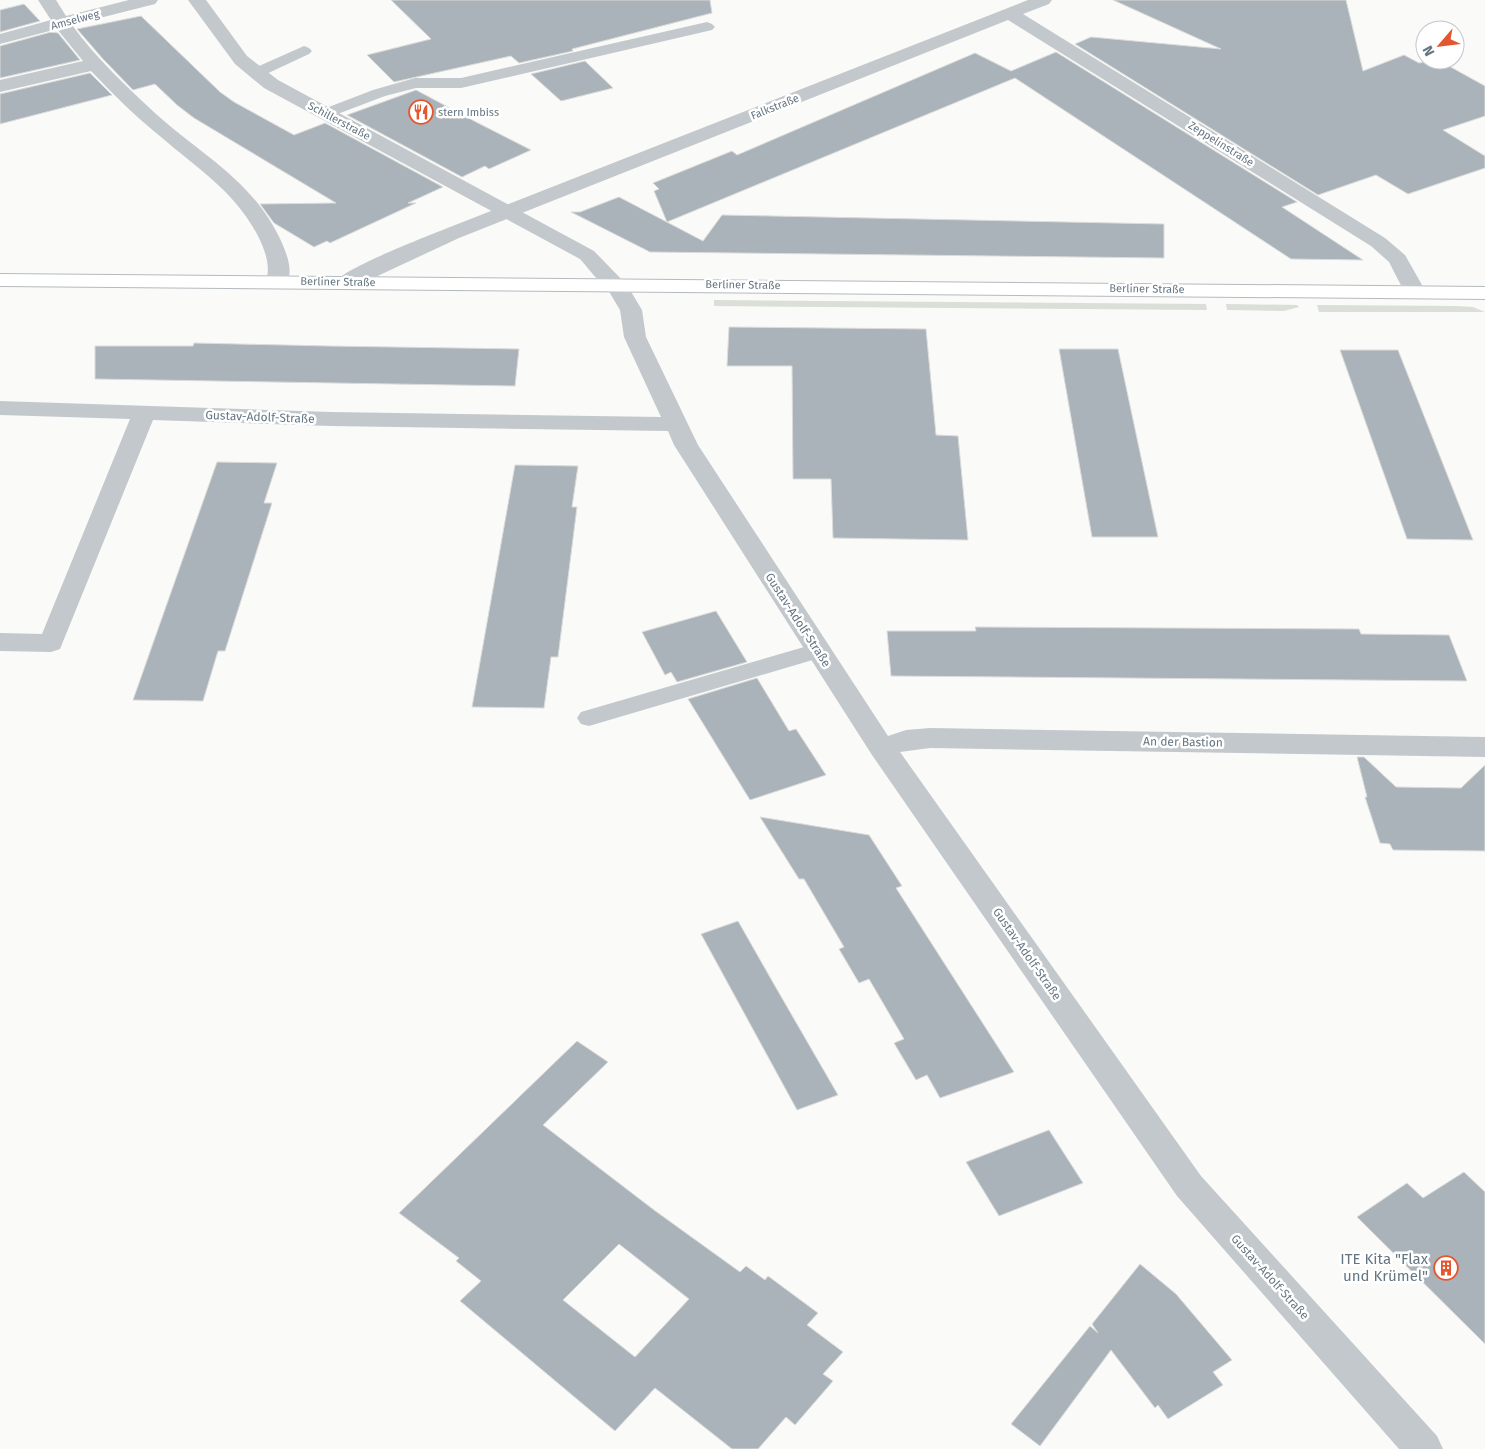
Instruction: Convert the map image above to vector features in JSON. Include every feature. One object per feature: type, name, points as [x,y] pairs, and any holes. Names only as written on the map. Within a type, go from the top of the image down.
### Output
[{"type":"main road","name":"Berliner Straße","points":[[0,280],[1485,292]]},
{"type":"street","points":[[47,0],[61,24],[96,64],[153,120],[227,179],[248,200],[265,227],[278,260],[280,270],[276,282]]},
{"type":"street","name":"Amselweg","points":[[0,39],[149,0]]},
{"type":"street","name":"Schillerstraße","points":[[197,0],[241,60],[271,84],[587,255],[616,285]]},
{"type":"street","name":"Falkstraße","points":[[507,212],[1043,0]]},
{"type":"street","name":"Zeppelinstraße","points":[[1010,13],[1378,242],[1398,259],[1415,292]]},
{"type":"street","points":[[0,86],[96,64]]},
{"type":"street","points":[[346,282],[388,260],[507,212]]},
{"type":"street","name":"Gustav-Adolf-Straße","points":[[616,285],[631,310],[635,337],[697,464],[882,748],[1189,1186],[1424,1449]]},
{"type":"street","points":[[0,408],[144,413],[51,643],[0,642]]},
{"type":"street","name":"Gustav-Adolf-Straße","points":[[144,413],[331,419],[676,424]]},
{"type":"street","name":"An der Bastion","points":[[882,748],[906,740],[930,738],[1485,747]]},
{"type":"lane","points":[[326,114],[379,93],[415,83],[461,83],[707,27]]},
{"type":"lane","points":[[256,73],[304,51]]},
{"type":"lane","points":[[589,718],[818,651]]},
{"type":"shaded area","points":[[714,300],[1206,304],[1207,310],[714,306]]},
{"type":"shaded area","points":[[1226,304],[1297,305],[1299,307],[1284,311],[1227,310]]},
{"type":"shaded area","points":[[1317,305],[1456,306],[1473,307],[1485,312],[1319,312]]},
{"type":"building","points":[[391,0],[710,0],[712,13],[572,49],[573,51],[519,63],[511,56],[394,82],[367,55],[431,39]]},
{"type":"building","points":[[1113,0],[1346,0],[1363,71],[1404,55],[1415,61],[1415,70],[1456,70],[1485,86],[1485,116],[1443,130],[1485,156],[1485,168],[1408,194],[1376,175],[1318,195],[1075,44],[1091,37],[1221,49]]},
{"type":"building","points":[[24,4],[40,21],[0,32],[0,10]]},
{"type":"building","points":[[141,16],[220,92],[234,102],[294,135],[325,123],[443,187],[408,203],[416,203],[330,243],[327,241],[314,247],[274,223],[260,204],[336,203],[194,118],[155,84],[133,90],[77,29]]},
{"type":"building","points":[[51,32],[58,33],[80,60],[0,78],[0,46]]},
{"type":"building","points":[[1056,52],[1297,202],[1282,207],[1363,260],[1291,259],[1015,78],[667,222],[654,191],[659,189],[653,183],[732,151],[737,155],[975,53],[1011,71]]},
{"type":"building","points":[[585,61],[613,88],[561,101],[531,74]]},
{"type":"building","points":[[90,73],[112,95],[0,124],[0,94]]},
{"type":"building","points":[[416,90],[531,150],[489,169],[485,166],[462,177],[347,115]]},
{"type":"building","points":[[619,197],[703,241],[722,215],[1164,224],[1164,258],[650,252],[571,212],[580,212]]},
{"type":"building","points":[[729,327],[926,329],[936,435],[958,436],[968,540],[833,538],[831,479],[793,479],[792,366],[727,366]]},
{"type":"building","points":[[194,343],[519,349],[515,386],[95,379],[95,346],[193,346]]},
{"type":"building","points":[[1059,349],[1118,349],[1158,537],[1092,537]]},
{"type":"building","points":[[1340,350],[1398,350],[1473,540],[1407,539]]},
{"type":"building","points":[[217,462],[277,463],[264,503],[272,503],[225,651],[218,651],[203,701],[133,700]]},
{"type":"building","points":[[515,465],[578,466],[572,507],[577,507],[558,657],[551,657],[544,708],[472,707]]},
{"type":"building","points":[[716,611],[747,662],[677,682],[671,672],[665,675],[642,632]]},
{"type":"building","points":[[975,627],[1359,629],[1361,634],[1449,635],[1467,681],[891,676],[887,631],[976,631]]},
{"type":"building","points":[[757,678],[789,731],[796,729],[826,775],[750,800],[688,699]]},
{"type":"building","points":[[1357,757],[1364,757],[1396,787],[1461,788],[1485,765],[1485,851],[1393,850],[1390,844],[1380,843],[1365,797],[1367,797]]},
{"type":"building","points":[[760,817],[869,835],[902,886],[896,888],[1014,1072],[940,1098],[927,1075],[916,1080],[894,1043],[904,1039],[869,979],[859,983],[839,949],[844,947],[804,879],[799,879]]},
{"type":"building","points":[[738,921],[838,1095],[797,1110],[701,934]]},
{"type":"building","points":[[577,1041],[608,1062],[543,1125],[654,1210],[740,1272],[746,1266],[765,1280],[768,1276],[818,1313],[807,1325],[843,1352],[823,1374],[833,1381],[795,1425],[786,1417],[758,1449],[732,1449],[655,1388],[615,1431],[460,1301],[481,1281],[456,1261],[459,1258],[399,1213]],"holes":[[[619,1244],[689,1299],[635,1357],[563,1300]]]},
{"type":"building","points":[[1049,1130],[1083,1183],[999,1216],[966,1162]]},
{"type":"building","name":"ITE Kita \"Flax und Krümel\"","points":[[1464,1172],[1485,1192],[1485,1344],[1357,1217],[1407,1183],[1423,1198]]},
{"type":"building","points":[[1140,1264],[1176,1294],[1232,1360],[1213,1372],[1223,1385],[1168,1419],[1158,1405],[1155,1408],[1111,1350],[1040,1446],[1011,1424],[1090,1326],[1098,1333],[1092,1324]]},
{"type":"place","name":"stern Imbiss","points":[[421,112]]},
{"type":"place","name":"ITE Kita \"Flax und Krümel\"","points":[[1446,1268]]}]
